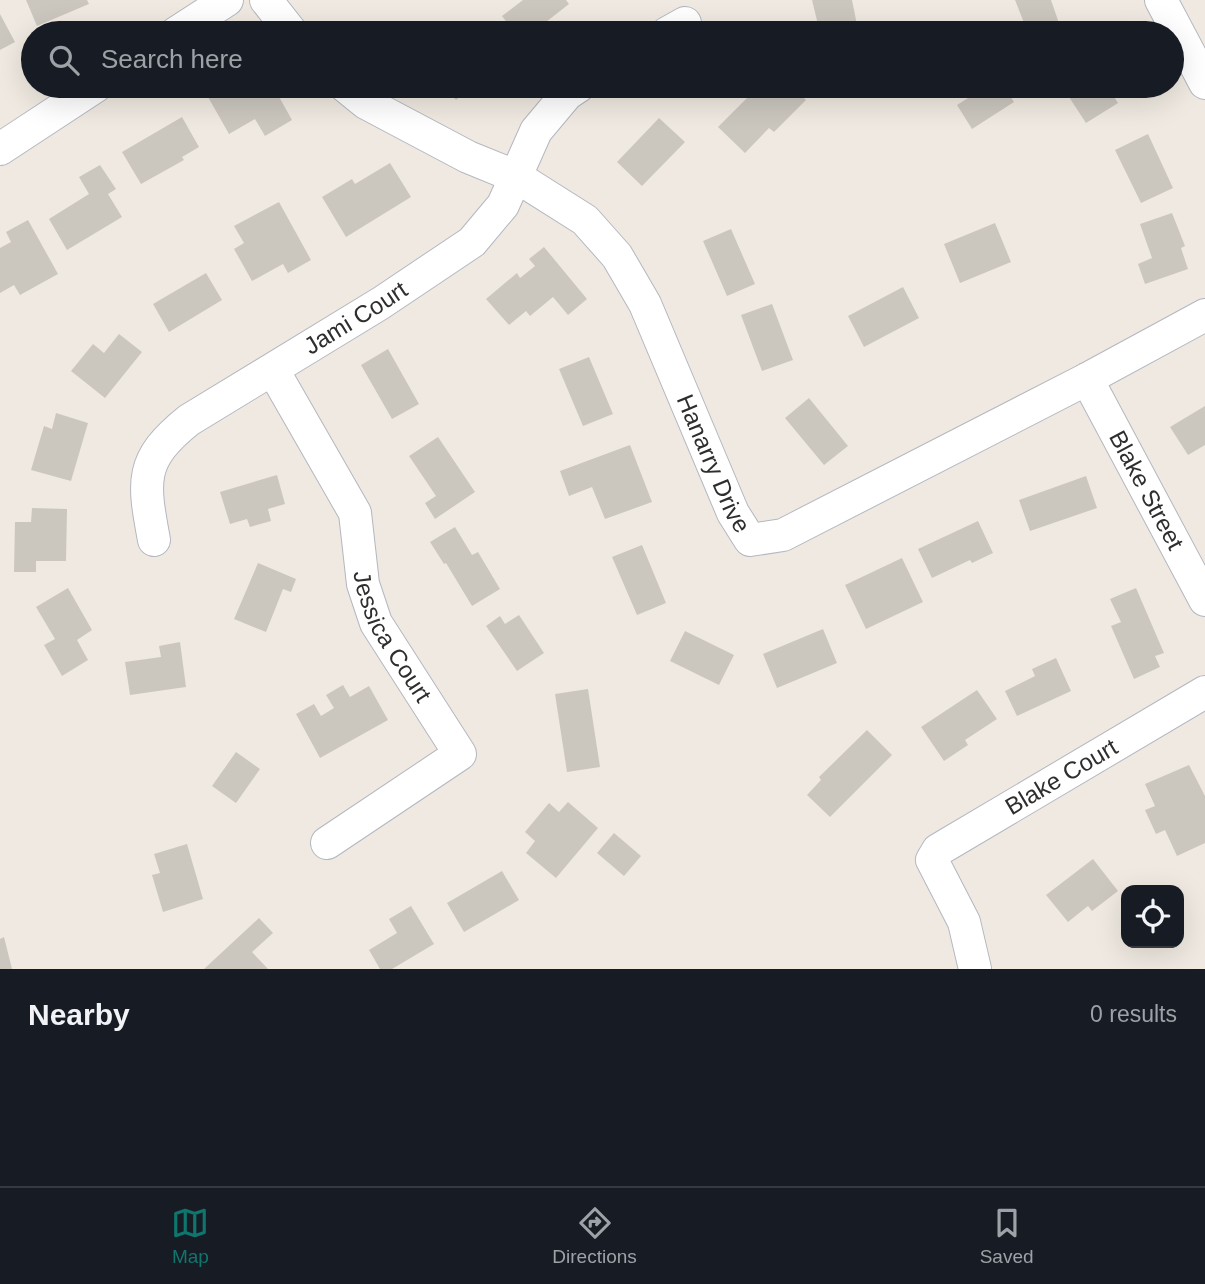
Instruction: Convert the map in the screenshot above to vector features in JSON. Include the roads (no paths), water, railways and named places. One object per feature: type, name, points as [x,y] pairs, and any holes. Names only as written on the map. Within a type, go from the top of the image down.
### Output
[{"type":"street","points":[[195,21],[227,0]]},
{"type":"street","points":[[266,0],[283,21]]},
{"type":"street","points":[[1161,0],[1172,21]]},
{"type":"street","points":[[1184,43],[1205,83]]},
{"type":"street","points":[[0,149],[78,98]]},
{"type":"street","name":"Hanarry Drive","points":[[362,98],[377,109],[468,157],[517,177],[585,219],[617,256],[645,304],[733,513],[750,540],[783,535],[1087,379],[1205,315]]},
{"type":"street","name":"Jami Court","points":[[154,541],[146,499],[147,479],[152,461],[166,439],[189,420],[380,303],[472,242],[503,205],[536,131],[564,98]]},
{"type":"street","name":"Jessica Court","points":[[273,370],[355,513],[363,584],[376,623],[460,754],[327,843]]},
{"type":"street","name":"Blake Street","points":[[1087,379],[1205,600]]},
{"type":"street","name":"Blake Court","points":[[975,969],[964,922],[932,860],[938,850],[1205,692]]}]
